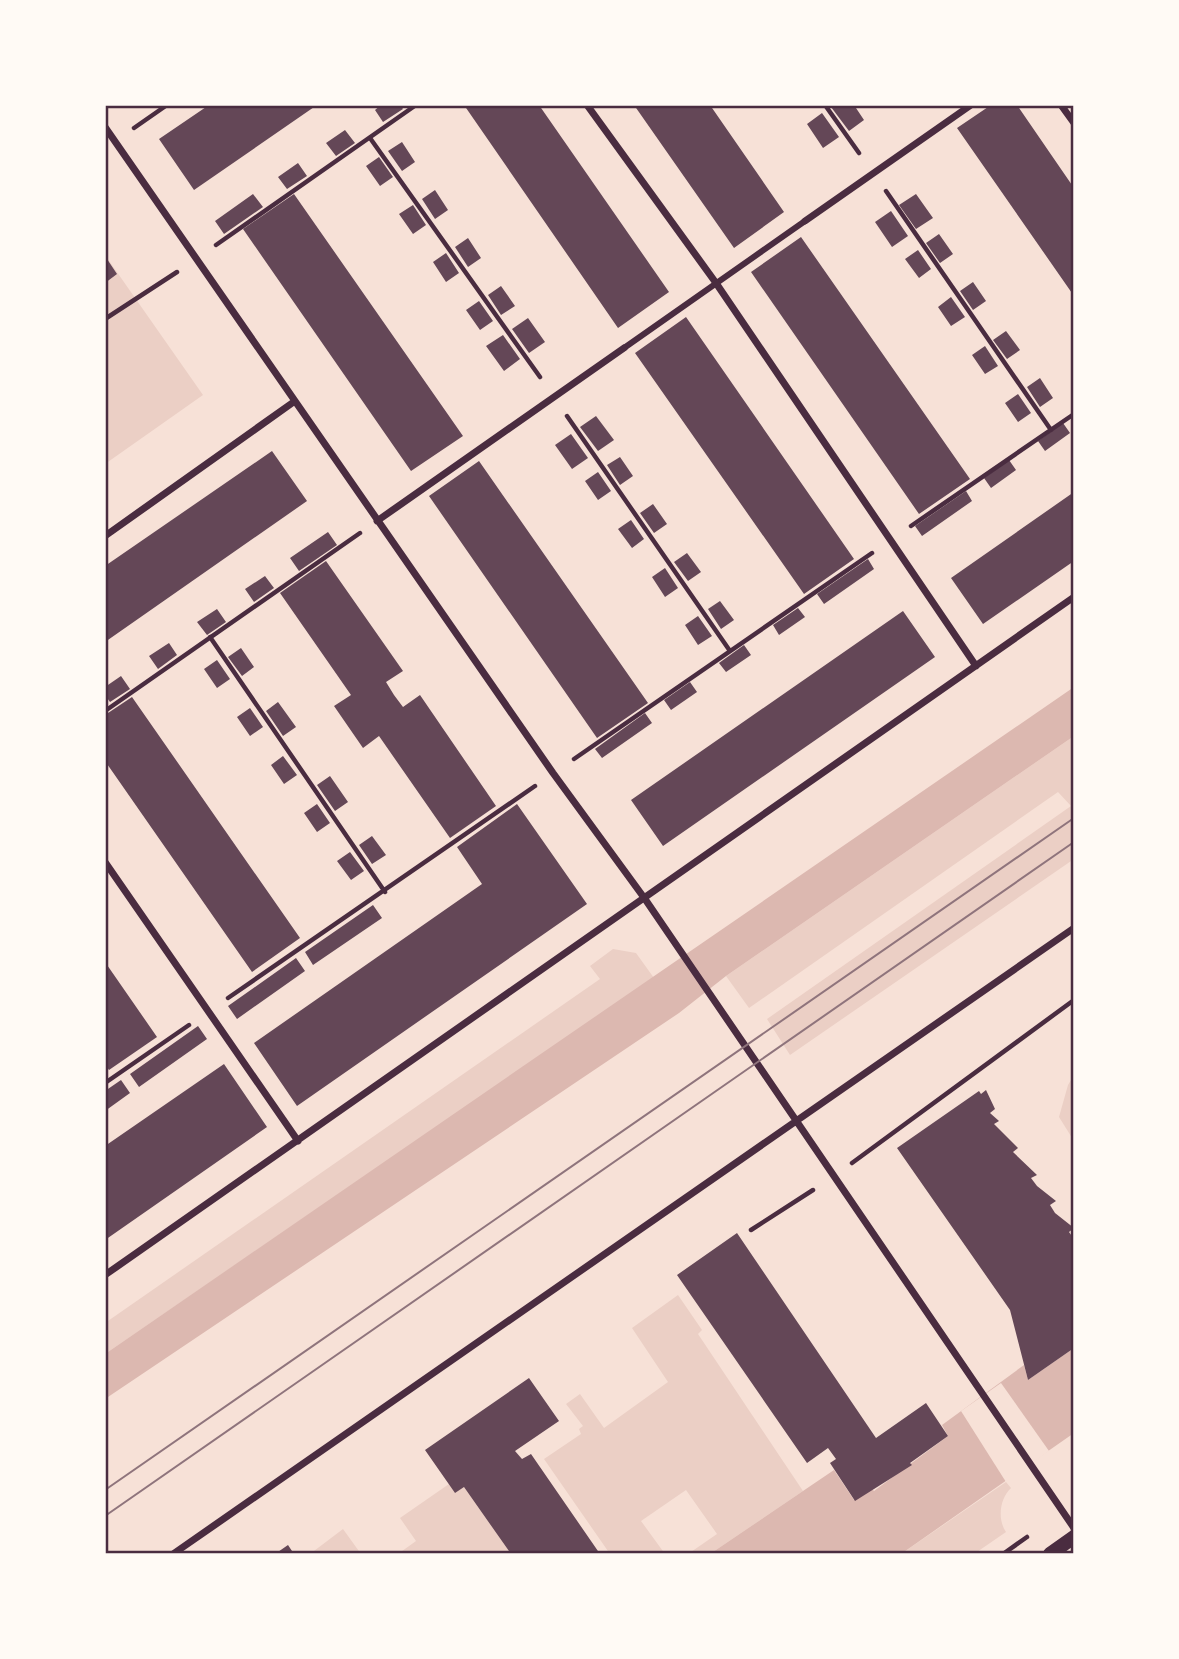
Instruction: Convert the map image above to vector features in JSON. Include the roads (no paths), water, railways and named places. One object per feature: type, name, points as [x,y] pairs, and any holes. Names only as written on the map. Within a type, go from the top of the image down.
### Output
[{"type":"main road","points":[[1050,1554],[1074,1537]]},
{"type":"street","points":[[587,105],[716,283],[976,666]]},
{"type":"street","points":[[377,521],[971,105]]},
{"type":"street","points":[[1061,105],[1074,123]]},
{"type":"street","points":[[105,127],[553,774],[645,899],[1074,1528]]},
{"type":"street","points":[[105,536],[296,401]]},
{"type":"street","points":[[105,1275],[1074,597]]},
{"type":"street","points":[[105,862],[298,1141]]},
{"type":"street","points":[[173,1554],[1074,928]]},
{"type":"tram line","points":[[105,1490],[1074,818]]},
{"type":"tram line","points":[[105,1516],[1074,842]]}]
